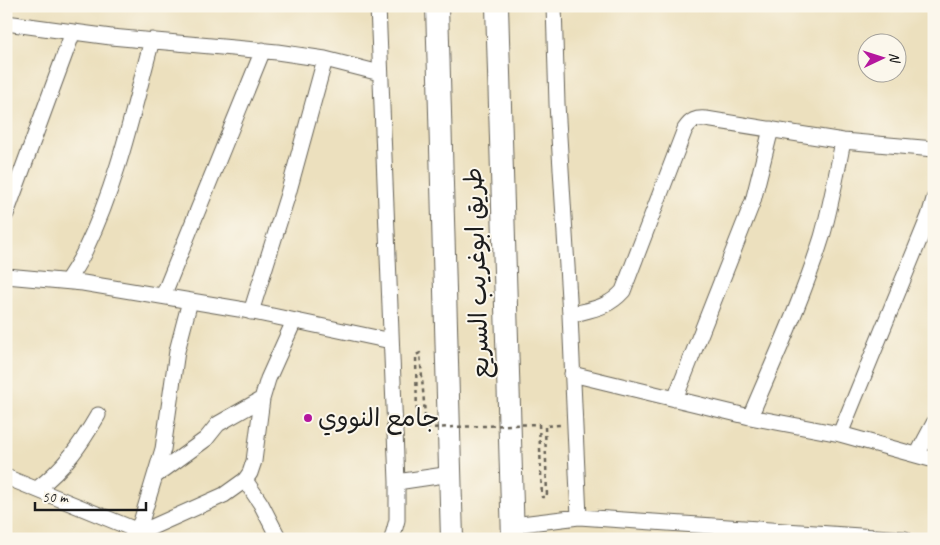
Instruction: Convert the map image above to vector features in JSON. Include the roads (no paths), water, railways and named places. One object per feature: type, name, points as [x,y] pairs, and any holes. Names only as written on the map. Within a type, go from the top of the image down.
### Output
[{"type":"highway","name":"طريق ابوغريب السريع","points":[[437,6],[452,539]]},
{"type":"highway","name":"طريق ابوغريب السريع","points":[[497,6],[513,532]]},
{"type":"street","points":[[378,6],[397,482],[397,520],[392,539]]},
{"type":"street","points":[[554,6],[557,104],[570,314],[579,517]]},
{"type":"street","points":[[6,23],[73,32],[263,50],[326,59],[380,73]]},
{"type":"street","points":[[6,214],[73,32]]},
{"type":"street","points":[[67,281],[86,249],[105,204],[120,158],[152,40]]},
{"type":"street","points":[[163,296],[263,50]]},
{"type":"street","points":[[251,312],[286,203],[326,59]]},
{"type":"street","points":[[570,314],[604,306],[615,301],[623,290],[685,129],[690,121],[706,118],[844,141],[934,149]]},
{"type":"street","points":[[675,399],[753,200],[771,129]]},
{"type":"street","points":[[750,417],[795,309],[821,238],[833,194],[844,141]]},
{"type":"street","points":[[840,434],[929,216],[934,199]]},
{"type":"street","points":[[7,278],[67,281],[163,296],[392,341]]},
{"type":"street","points":[[134,534],[141,522],[163,449],[177,351],[190,301]]},
{"type":"street","points":[[6,477],[134,534],[224,495],[245,480],[250,473],[254,461],[262,399],[268,378],[294,321]]},
{"type":"street","points":[[572,374],[750,417],[840,434],[934,460]]},
{"type":"street","points":[[155,476],[206,438],[218,424],[262,399]]},
{"type":"street","points":[[36,490],[65,464],[81,444],[98,415]]},
{"type":"street","points":[[917,455],[934,423]]},
{"type":"street","points":[[397,482],[451,474]]},
{"type":"street","points":[[245,480],[261,504],[279,539]]},
{"type":"street","points":[[513,532],[579,517],[905,539]]},
{"type":"place","name":"جامع النووي","points":[[308,418]]}]
